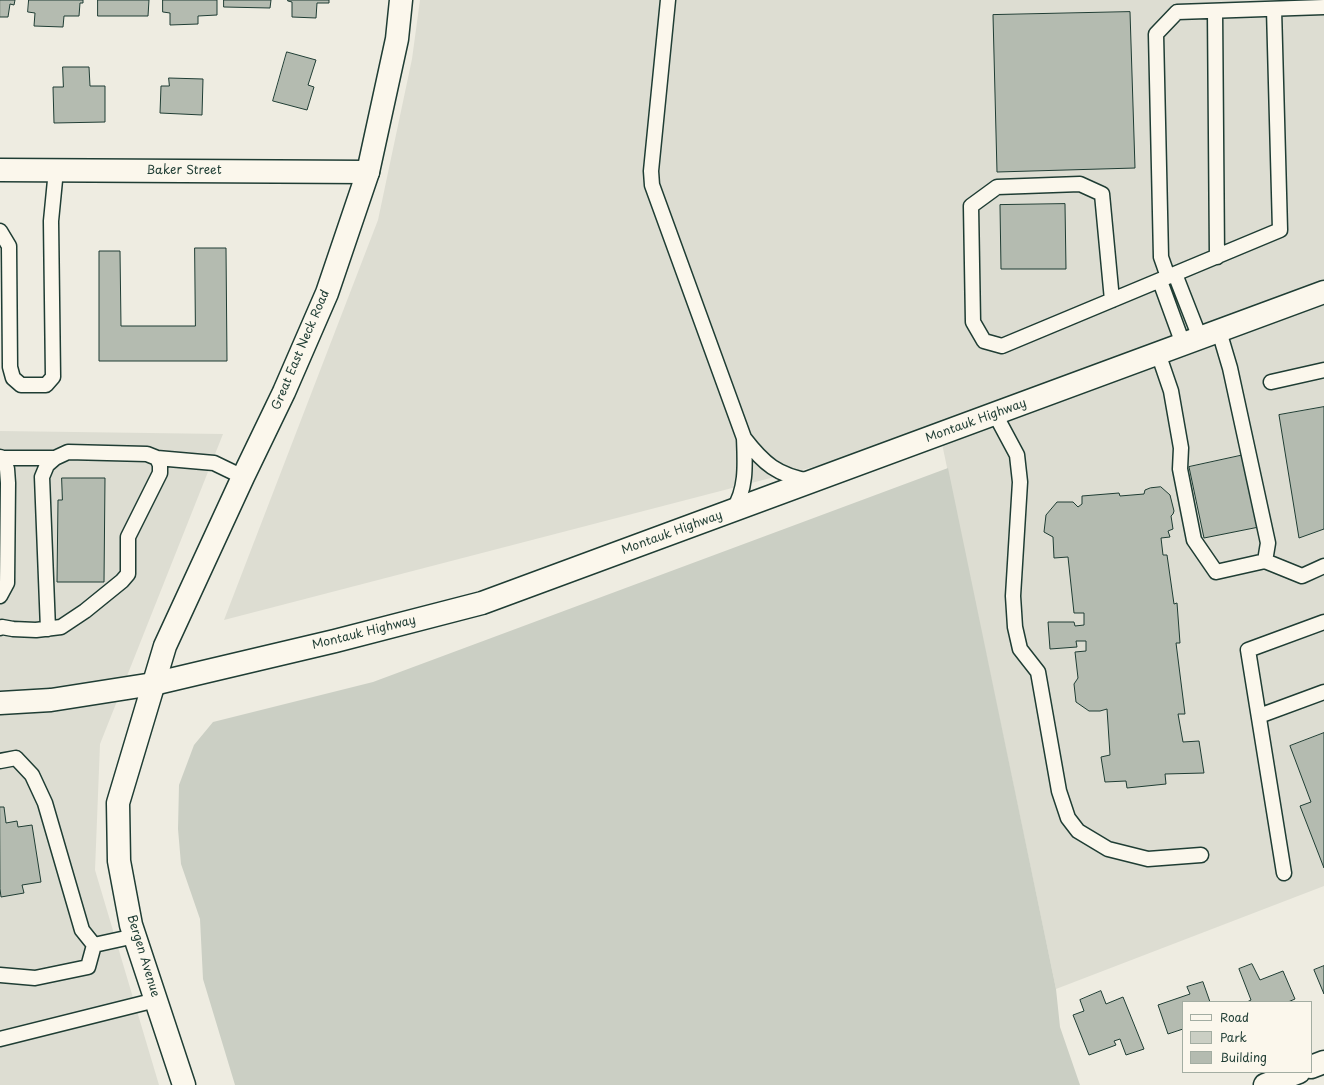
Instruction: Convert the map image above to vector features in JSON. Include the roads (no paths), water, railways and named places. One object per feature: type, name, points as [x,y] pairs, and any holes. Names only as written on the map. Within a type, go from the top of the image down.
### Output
[{"type":"main road","name":"Great East Neck Road","points":[[153,684],[165,646],[243,476],[284,392],[327,293],[368,172],[397,39],[401,0]]},
{"type":"main road","name":"Baker Street","points":[[0,170],[368,172]]},
{"type":"main road","name":"Montauk Highway","points":[[0,698],[51,700],[153,684],[335,641],[482,603],[1324,292]]},
{"type":"main road","name":"Bergen Avenue","points":[[153,684],[118,803],[119,861],[131,925],[184,1085]]},
{"type":"main road","points":[[1312,1067],[1324,1062]]},
{"type":"main road","points":[[1265,1085],[1296,1073]]},
{"type":"lane","points":[[668,0],[651,171],[652,185],[744,438],[744,480],[738,501],[733,510]]},
{"type":"lane","points":[[1265,561],[1268,543],[1230,368],[1201,337],[1168,278],[1161,257],[1156,34],[1177,12],[1324,7]]},
{"type":"lane","points":[[1112,300],[1102,194],[1080,184],[997,187],[971,206],[973,322],[984,341],[1002,346],[1280,230],[1274,9]]},
{"type":"lane","points":[[1215,10],[1217,257]]},
{"type":"lane","points":[[0,231],[9,246],[10,367],[13,378],[21,385],[46,384],[53,377],[50,221],[56,170]]},
{"type":"lane","points":[[1158,353],[1171,391],[1181,448],[1180,469],[1194,540],[1216,572],[1265,561],[1302,576],[1324,566]]},
{"type":"lane","points":[[1271,382],[1324,370]]},
{"type":"lane","points":[[995,414],[1017,455],[1020,482],[1013,596],[1015,627],[1020,649],[1038,672],[1059,791],[1068,818],[1078,831],[1108,849],[1148,859],[1201,855]]},
{"type":"lane","points":[[744,438],[772,468],[780,473],[812,481]]},
{"type":"lane","points":[[48,629],[42,477],[47,465],[55,458],[68,452],[147,454],[157,458],[214,463],[243,476]]},
{"type":"lane","points":[[0,596],[7,583],[8,483],[6,469],[2,458],[55,458]]},
{"type":"lane","points":[[0,628],[36,630],[61,628],[122,581],[128,574],[128,537],[160,473],[160,465],[157,458]]},
{"type":"lane","points":[[1284,873],[1248,650],[1324,622]]},
{"type":"lane","points":[[1259,716],[1324,692]]},
{"type":"lane","points":[[0,761],[16,758],[32,775],[45,803],[82,930],[94,945]]},
{"type":"lane","points":[[94,945],[135,936]]},
{"type":"lane","points":[[0,975],[35,978],[88,967],[94,945]]},
{"type":"lane","points":[[0,1039],[156,1000]]}]
